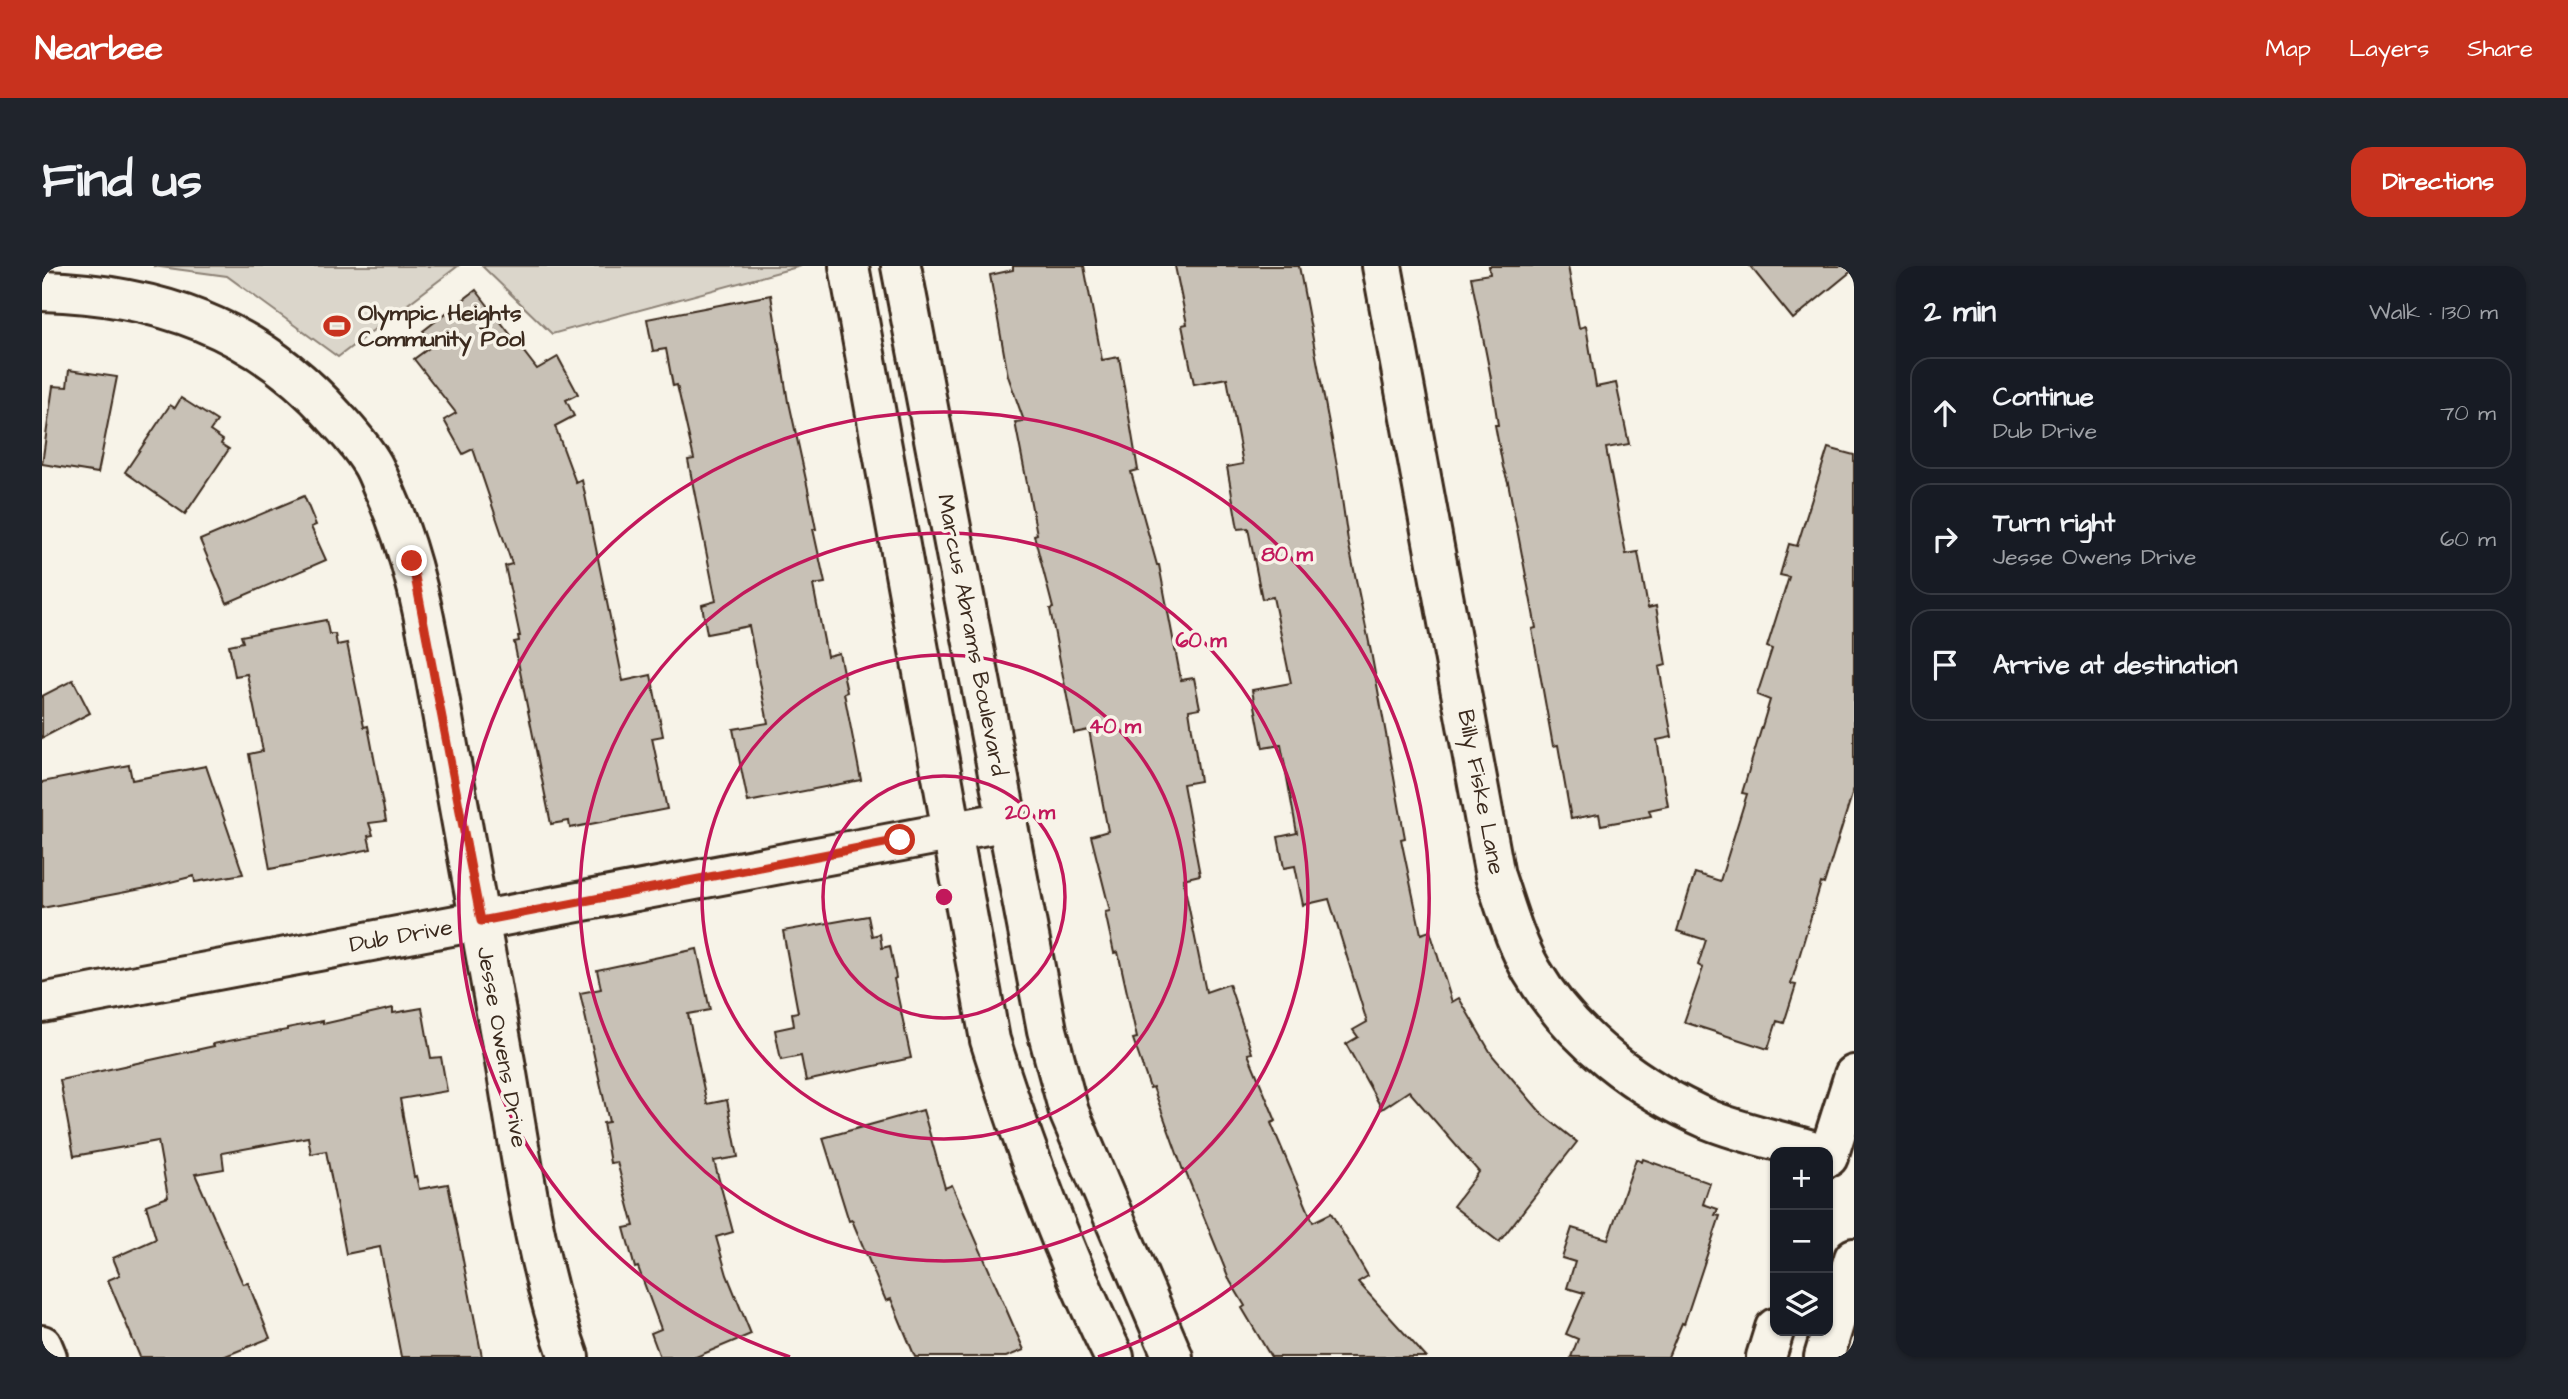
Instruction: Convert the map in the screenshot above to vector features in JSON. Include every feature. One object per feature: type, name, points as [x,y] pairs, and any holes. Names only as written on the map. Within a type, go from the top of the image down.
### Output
[{"type":"street","points":[[849,266],[990,1040],[1020,1137],[1088,1305],[1114,1357]]},
{"type":"street","name":"Marcus Abrams Boulevard","points":[[901,266],[1047,1030],[1069,1112],[1173,1357]]},
{"type":"street","name":"Billy Fiske Lane","points":[[1382,266],[1495,876],[1511,925],[1531,970],[1559,1012],[1592,1044],[1649,1089],[1712,1121],[1801,1147]]},
{"type":"street","name":"Jesse Owens Drive","points":[[42,292],[129,299],[181,312],[229,332],[274,360],[312,391],[372,462],[412,561],[481,921],[538,1251],[569,1357]]},
{"type":"street","name":"Dub Drive","points":[[42,1003],[1008,821]]},
{"type":"street","points":[[1831,1147],[1854,1075]]},
{"type":"street","points":[[1833,1158],[1854,1164]]},
{"type":"street","points":[[1824,1357],[1854,1258]]},
{"type":"street","points":[[1766,1357],[1773,1336]]},
{"type":"street","points":[[42,1345],[47,1357]]},
{"type":"shaded area","name":"Olympic Heights Community Pool","points":[[153,266],[458,266],[338,357],[227,276]]},
{"type":"shaded area","name":"Olympic Heights Community Pool","points":[[482,266],[801,266],[552,334]]},
{"type":"building","points":[[1013,266],[1084,266],[1102,360],[1119,357],[1138,470],[1131,472],[1159,565],[1181,680],[1194,678],[1200,708],[1189,710],[1200,781],[1183,784],[1200,875],[1183,879],[1206,992],[1229,984],[1252,1053],[1248,1054],[1276,1121],[1271,1123],[1313,1222],[1331,1213],[1368,1276],[1358,1282],[1426,1357],[1271,1357],[1242,1308],[1245,1306],[1230,1281],[1184,1173],[1153,1087],[1150,1088],[1133,1039],[1137,1038],[1118,952],[1114,953],[1105,912],[1110,911],[1091,836],[1108,831],[1089,730],[1074,733],[1050,609],[1053,608],[1034,535],[1037,534],[1015,422],[1024,421],[1008,376],[990,275],[1013,270]]},
{"type":"building","points":[[1175,266],[1299,266],[1405,838],[1401,839],[1421,934],[1430,931],[1452,1002],[1459,998],[1492,1055],[1543,1115],[1577,1142],[1499,1242],[1453,1206],[1479,1172],[1409,1091],[1382,1109],[1346,1044],[1358,1037],[1353,1030],[1367,1022],[1329,899],[1303,905],[1295,866],[1284,868],[1278,837],[1297,833],[1281,745],[1263,748],[1252,690],[1291,683],[1273,597],[1262,599],[1248,528],[1238,529],[1227,467],[1243,464],[1227,378],[1194,384],[1182,325],[1187,324]]},
{"type":"building","points":[[1489,266],[1568,266],[1579,328],[1586,326],[1596,387],[1616,383],[1629,444],[1606,448],[1626,554],[1638,552],[1648,608],[1656,606],[1666,665],[1659,667],[1672,737],[1657,740],[1668,806],[1649,810],[1651,816],[1601,825],[1599,814],[1571,819],[1558,745],[1553,746],[1532,629],[1536,628],[1495,425],[1498,425],[1490,373],[1471,277],[1490,274]]},
{"type":"building","points":[[1750,266],[1854,266],[1854,269],[1793,319]]},
{"type":"building","points":[[476,290],[537,369],[558,357],[578,394],[566,400],[574,416],[555,426],[576,483],[582,480],[623,681],[651,675],[663,736],[652,738],[667,809],[570,828],[569,821],[551,824],[514,642],[519,641],[520,636],[505,566],[512,564],[473,449],[463,454],[444,420],[456,413],[414,359],[433,345],[423,331]]},
{"type":"building","points":[[771,295],[788,402],[808,489],[816,529],[813,529],[825,583],[813,585],[827,656],[839,653],[861,780],[748,802],[733,729],[768,723],[749,626],[707,634],[702,605],[716,601],[688,460],[694,459],[677,385],[673,386],[666,349],[653,351],[647,319]]},
{"type":"building","points":[[69,370],[117,377],[98,473],[42,464],[53,386],[67,387]]},
{"type":"building","points":[[181,398],[217,421],[210,431],[223,440],[221,444],[229,449],[185,514],[125,472],[170,405],[175,408]]},
{"type":"building","points":[[1828,448],[1854,455],[1854,788],[1824,884],[1821,883],[1791,984],[1796,985],[1784,1023],[1777,1021],[1768,1049],[1684,1022],[1703,968],[1698,965],[1706,940],[1677,931],[1695,873],[1720,881],[1747,794],[1742,793],[1770,700],[1757,695],[1772,649],[1767,647],[1789,577],[1780,575],[1789,544],[1797,546]]},
{"type":"building","points":[[304,496],[316,525],[311,527],[326,560],[227,603],[200,540]]},
{"type":"building","points":[[326,620],[329,634],[335,634],[337,645],[347,643],[364,727],[368,726],[386,821],[369,823],[373,835],[368,836],[371,849],[270,869],[249,754],[263,751],[247,674],[235,676],[229,645],[243,642],[241,636]]},
{"type":"building","points":[[73,680],[90,713],[42,738],[42,696]]},
{"type":"building","points":[[129,765],[132,780],[206,766],[243,874],[195,882],[194,876],[42,908],[42,782]]},
{"type":"building","points":[[868,916],[872,936],[880,934],[882,948],[890,946],[896,978],[894,979],[911,1058],[806,1081],[801,1056],[781,1060],[775,1030],[794,1026],[792,1013],[798,1012],[783,931]]},
{"type":"building","points":[[697,949],[710,1010],[688,1014],[707,1104],[727,1100],[738,1157],[714,1161],[733,1232],[716,1237],[727,1275],[751,1334],[696,1357],[660,1357],[651,1333],[661,1329],[638,1267],[635,1268],[624,1228],[634,1226],[617,1162],[610,1163],[603,1123],[609,1122],[580,993],[601,989],[597,970]]},
{"type":"building","points":[[393,1008],[393,1013],[422,1008],[431,1058],[441,1057],[447,1091],[400,1099],[414,1177],[416,1176],[419,1189],[448,1184],[482,1357],[401,1357],[380,1247],[346,1254],[326,1151],[311,1154],[308,1137],[222,1153],[224,1169],[195,1174],[243,1284],[248,1283],[270,1338],[223,1357],[140,1357],[108,1280],[120,1275],[113,1258],[156,1239],[146,1205],[168,1197],[158,1141],[74,1156],[60,1080],[287,1028],[323,1021],[323,1024]]},
{"type":"building","points":[[923,1110],[945,1188],[952,1185],[1024,1350],[1006,1357],[915,1357],[891,1299],[886,1301],[852,1220],[849,1221],[823,1138]]},
{"type":"building","points":[[1636,1159],[1642,1162],[1643,1159],[1710,1183],[1703,1204],[1718,1209],[1715,1215],[1720,1216],[1684,1324],[1682,1323],[1668,1357],[1571,1357],[1578,1339],[1566,1334],[1584,1293],[1567,1288],[1575,1262],[1562,1258],[1572,1228],[1608,1239]]},
{"type":"place","name":"Olympic Heights Community Pool","points":[[337,326]]},
{"type":"route","points":[[412,561],[481,921],[900,840]]}]
